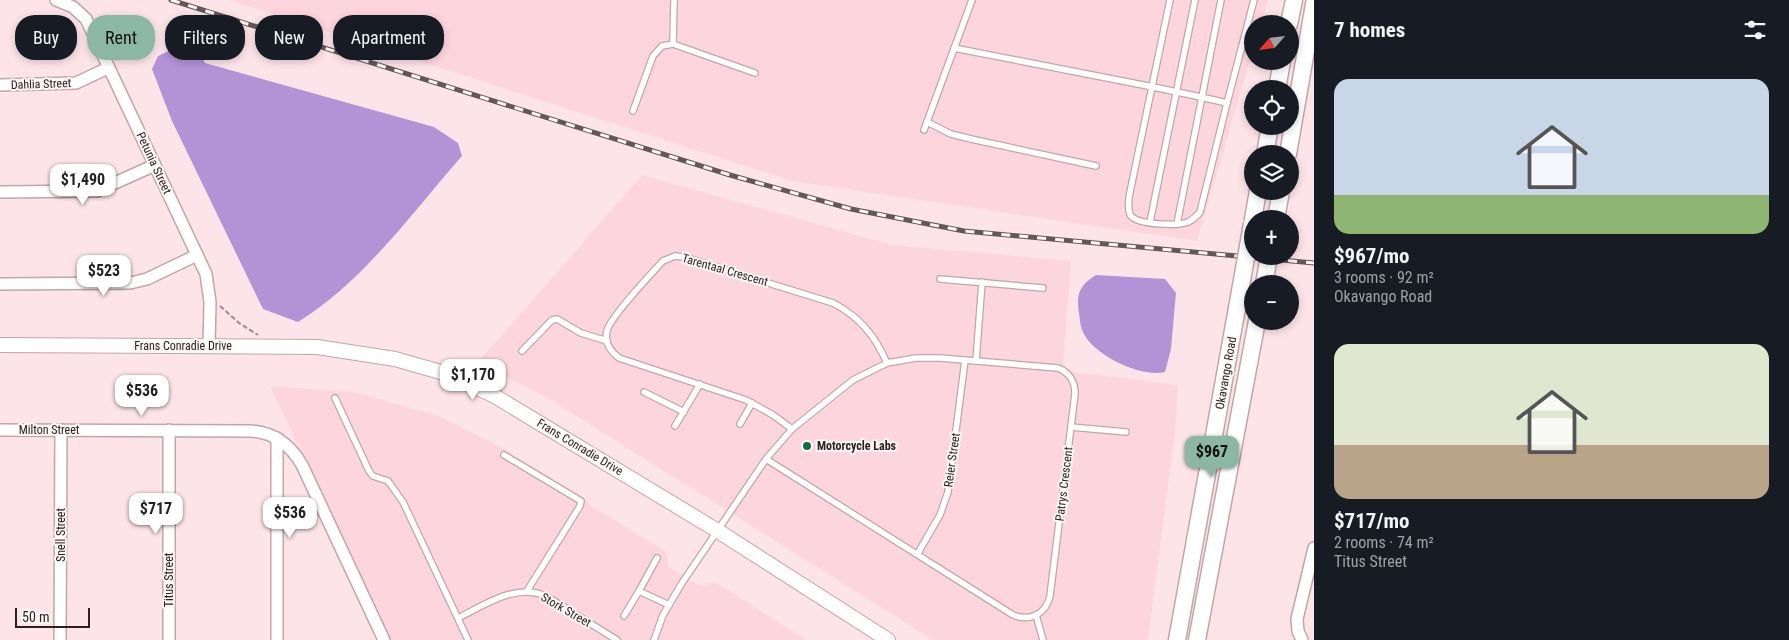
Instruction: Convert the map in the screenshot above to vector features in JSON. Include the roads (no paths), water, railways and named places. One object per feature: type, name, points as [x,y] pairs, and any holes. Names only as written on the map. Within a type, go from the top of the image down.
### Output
[{"type":"main road","points":[[1291,15],[1294,0]]},
{"type":"main road","points":[[1290,145],[1314,4]]},
{"type":"main road","name":"Okavango Road","points":[[1177,640],[1245,265]]},
{"type":"main road","name":"Okavango Road","points":[[1198,640],[1255,330]]},
{"type":"street","name":"Petunia Street","points":[[56,0],[73,7],[86,18],[197,255],[208,284],[210,302],[209,346]]},
{"type":"street","name":"Dahlia Street","points":[[0,85],[76,83],[108,68]]},
{"type":"street","points":[[0,192],[97,191],[155,165]]},
{"type":"street","points":[[0,284],[130,283],[147,279],[197,255]]},
{"type":"street","name":"Frans Conradie Drive","points":[[0,345],[317,347],[372,354],[444,373],[493,395],[718,531],[888,640]]},
{"type":"street","name":"Milton Street","points":[[0,430],[250,431],[264,433],[277,438]]},
{"type":"street","name":"Snell Street","points":[[60,640],[61,430]]},
{"type":"street","name":"Titus Street","points":[[169,430],[169,640]]},
{"type":"street","points":[[277,438],[277,640]]},
{"type":"street","points":[[277,438],[292,449],[302,465],[384,640]]},
{"type":"street","points":[[1302,640],[1298,631],[1297,619],[1314,548]]},
{"type":"lane","points":[[673,44],[674,0]]},
{"type":"lane","points":[[924,130],[972,0]]},
{"type":"lane","points":[[1170,0],[1128,208],[1134,218],[1150,222],[1177,224],[1188,222],[1200,212],[1254,0]]},
{"type":"lane","points":[[1150,222],[1195,0]]},
{"type":"lane","points":[[1177,224],[1221,0]]},
{"type":"lane","points":[[633,111],[653,56],[662,46],[673,44],[755,73]]},
{"type":"lane","points":[[954,48],[1227,103]]},
{"type":"lane","points":[[927,122],[951,134],[1096,166]]},
{"type":"lane","name":"Tarentaal Crescent","points":[[607,341],[609,325],[624,306],[664,261],[680,256],[823,300],[842,308],[866,328],[878,344],[886,363]]},
{"type":"lane","points":[[940,279],[1043,288]]},
{"type":"lane","points":[[976,361],[982,282]]},
{"type":"lane","points":[[522,351],[552,320],[557,319],[580,332],[607,341],[611,350],[619,358],[752,403],[792,429]]},
{"type":"lane","name":"Patrys Crescent","points":[[654,640],[669,605],[766,460],[792,429],[853,380],[886,363],[916,358],[965,360],[1053,368],[1066,372],[1072,380],[1075,389],[1050,596],[1044,609],[1036,615]]},
{"type":"lane","name":"Reier Street","points":[[918,553],[940,515],[948,492],[965,360]]},
{"type":"lane","points":[[676,426],[700,384]]},
{"type":"lane","points":[[644,392],[684,412]]},
{"type":"lane","points":[[334,398],[369,471],[373,476],[388,481],[403,502],[468,640]]},
{"type":"lane","points":[[740,424],[752,403]]},
{"type":"lane","points":[[1071,427],[1126,432]]},
{"type":"lane","points":[[504,455],[581,502],[527,591]]},
{"type":"lane","points":[[766,460],[918,553],[1013,615],[1022,618],[1036,615],[1043,640]]},
{"type":"lane","points":[[624,616],[658,558]]},
{"type":"lane","name":"Stork Street","points":[[458,618],[510,593],[527,591],[546,596],[617,640]]},
{"type":"lane","points":[[639,591],[669,605]]},
{"type":"railway","points":[[171,0],[730,175],[851,209],[964,231],[1314,263]]},
{"type":"place","name":"Motorcycle Labs","points":[[807,446]]}]
